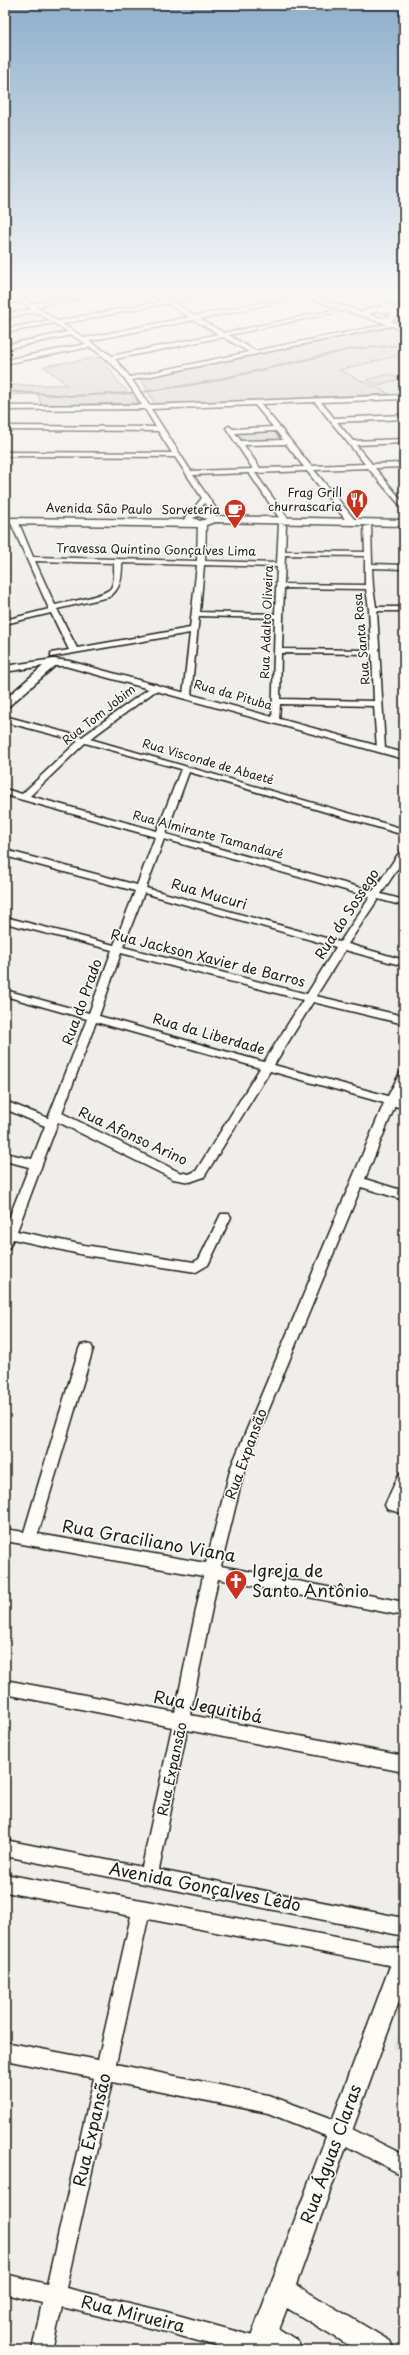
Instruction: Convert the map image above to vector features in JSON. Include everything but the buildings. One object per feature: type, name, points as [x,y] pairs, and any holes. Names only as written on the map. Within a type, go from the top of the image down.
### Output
[{"type":"main road","name":"Avenida São Paulo","points":[[8,519],[200,519],[404,528]]},
{"type":"main road","name":"Avenida São Paulo","points":[[283,523],[404,523]]},
{"type":"street","points":[[145,402],[160,429],[211,507],[200,519]]},
{"type":"street","points":[[256,402],[352,522]]},
{"type":"street","points":[[5,408],[149,407],[259,402]]},
{"type":"street","points":[[318,402],[404,508]]},
{"type":"street","points":[[333,420],[404,417]]},
{"type":"street","points":[[5,428],[160,429]]},
{"type":"street","points":[[277,429],[230,430],[283,523]]},
{"type":"street","points":[[352,443],[404,441]]},
{"type":"street","points":[[238,443],[287,442]]},
{"type":"street","points":[[5,454],[177,456]]},
{"type":"street","points":[[189,473],[404,465]]},
{"type":"street","points":[[187,695],[201,563],[200,519],[205,499]]},
{"type":"street","points":[[8,519],[30,559],[52,609],[74,651]]},
{"type":"street","name":"Rua Adalto Oliveira","points":[[275,721],[283,523]]},
{"type":"street","name":"Rua Santa Rosa","points":[[368,527],[369,587],[373,610],[381,750]]},
{"type":"street","points":[[282,553],[369,554]]},
{"type":"street","name":"Travessa Quintino Gonçalves Lima","points":[[30,559],[281,565]]},
{"type":"street","points":[[5,622],[106,595],[112,592],[118,581],[118,561]]},
{"type":"street","points":[[369,566],[404,567]]},
{"type":"street","points":[[280,586],[369,587]]},
{"type":"street","points":[[373,610],[404,610]]},
{"type":"street","points":[[196,614],[279,616]]},
{"type":"street","points":[[5,669],[74,651],[194,630]]},
{"type":"street","points":[[278,651],[375,652]]},
{"type":"street","points":[[5,664],[48,659]]},
{"type":"street","points":[[5,691],[48,659]]},
{"type":"street","points":[[5,704],[48,659]]},
{"type":"street","name":"Rua da Pituba","points":[[48,659],[187,695],[275,721],[404,756]]},
{"type":"street","name":"Rua Tom Jobim","points":[[24,797],[84,740],[155,687]]},
{"type":"street","points":[[276,701],[378,704]]},
{"type":"street","name":"Rua Visconde de Abaeté","points":[[5,719],[186,768],[404,832]]},
{"type":"street","name":"Rua do Prado","points":[[6,1237],[37,1164],[93,1018],[159,836],[186,768]]},
{"type":"street","name":"Rua Almirante Tamandaré","points":[[5,792],[404,903]]},
{"type":"street","name":"Rua do Sossego","points":[[200,1174],[342,946],[404,852]]},
{"type":"street","name":"Rua Mucuri","points":[[5,854],[140,889],[404,963]]},
{"type":"street","name":"Rua Jackson Xavier de Barros","points":[[5,920],[117,950],[404,1020]]},
{"type":"street","name":"Rua da Liberdade","points":[[5,992],[397,1103]]},
{"type":"street","name":"Rua Expansão","points":[[149,1876],[212,1571],[238,1467],[358,1181],[397,1103],[404,1076]]},
{"type":"street","name":"Rua Afonso Arino","points":[[5,1104],[53,1119],[177,1176],[190,1178],[200,1174]]},
{"type":"street","points":[[5,1157],[37,1164]]},
{"type":"street","points":[[358,1181],[404,1196]]},
{"type":"street","points":[[6,1237],[196,1267],[204,1262],[225,1217]]},
{"type":"street","points":[[30,1539],[86,1349]]},
{"type":"street","points":[[398,1507],[404,1478]]},
{"type":"street","name":"Rua Graciliano Viana","points":[[5,1535],[212,1571],[404,1609]]},
{"type":"street","name":"Rua Jequitibá","points":[[5,1687],[404,1764]]},
{"type":"street","name":"Avenida Gonçalves Lêdo","points":[[5,1848],[404,1927]]},
{"type":"street","points":[[5,1883],[142,1911],[404,1959]]},
{"type":"street","name":"Rua Expansão","points":[[42,2350],[142,1911]]},
{"type":"street","name":"Rua Águas Claras","points":[[261,2344],[339,2130],[404,1959]]},
{"type":"street","points":[[5,2051],[268,2104],[339,2130],[404,2166]]},
{"type":"street","name":"Rua Mirueira","points":[[5,2284],[54,2294],[261,2344]]},
{"type":"street","points":[[280,2290],[381,2350]]},
{"type":"street","points":[[261,2344],[289,2350]]},
{"type":"shaded area","points":[[40,402],[139,403],[41,405]]},
{"type":"shaded area","points":[[154,402],[204,402],[155,404]]},
{"type":"shaded area","points":[[274,431],[280,440],[242,441],[236,432]]},
{"type":"shaded area","points":[[404,2020],[404,2053],[394,2048]]},
{"type":"place","name":"Frag Grill churrascaria","points":[[357,520]]},
{"type":"place","name":"Sorveteria","points":[[235,530]]},
{"type":"place","name":"Igreja de Santo Antônio","points":[[236,1600]]}]
